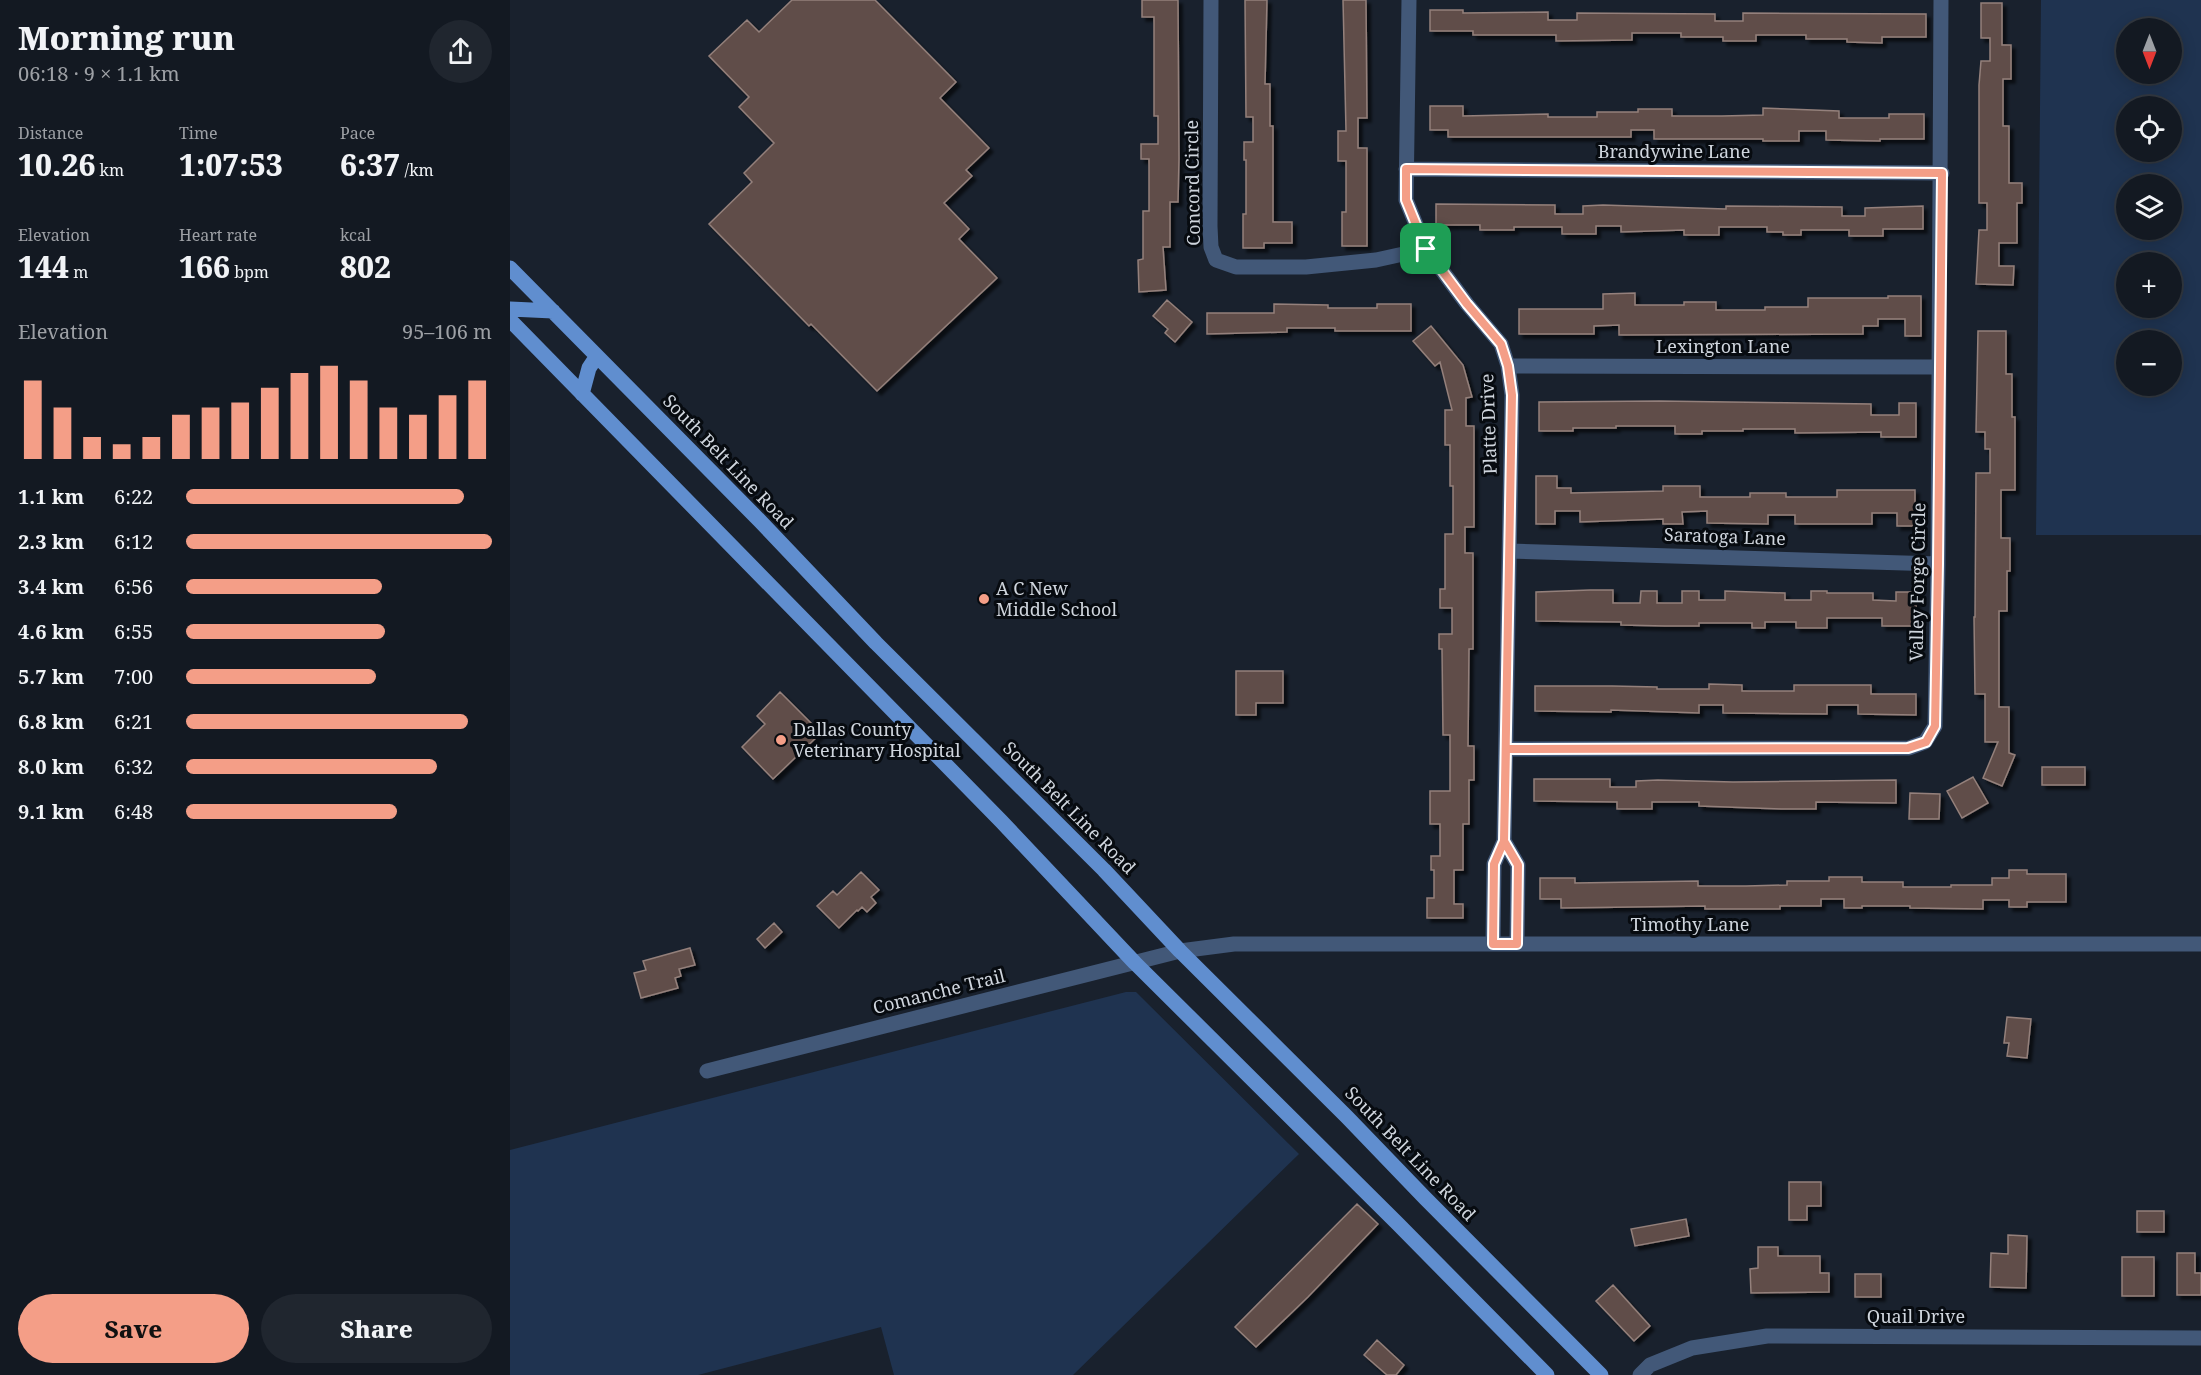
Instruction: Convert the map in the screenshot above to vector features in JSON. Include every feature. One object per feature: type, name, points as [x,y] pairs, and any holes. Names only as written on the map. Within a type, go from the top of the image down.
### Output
[{"type":"main road","name":"South Belt Line Road","points":[[510,268],[760,521],[876,643],[1104,870],[1180,951],[1347,1116],[1601,1375]]},
{"type":"main road","points":[[510,309],[553,311]]},
{"type":"main road","points":[[510,320],[1001,821],[1135,963],[1547,1375]]},
{"type":"main road","points":[[582,394],[589,368],[597,356]]},
{"type":"street","name":"Concord Circle","points":[[1211,0],[1210,226],[1216,260],[1236,267],[1306,267],[1376,260],[1426,249]]},
{"type":"street","name":"Platte Drive","points":[[1409,0],[1406,200],[1426,249],[1467,304],[1501,344],[1508,366],[1512,395],[1504,841],[1494,864],[1493,944]]},
{"type":"street","name":"Valley Forge Circle","points":[[1506,749],[1908,748],[1926,742],[1935,726],[1942,173],[1941,0]]},
{"type":"street","name":"Brandywine Lane","points":[[1406,169],[1942,173]]},
{"type":"street","name":"Lexington Lane","points":[[1508,366],[1939,367]]},
{"type":"street","name":"Saratoga Lane","points":[[1510,551],[1938,564]]},
{"type":"street","name":"Platte Drive","points":[[1504,841],[1518,865],[1517,944]]},
{"type":"street","name":"Timothy Lane","points":[[1180,951],[1234,944],[2201,944]]},
{"type":"street","name":"Comanche Trail","points":[[707,1071],[1180,951]]},
{"type":"street","name":"Quail Drive","points":[[1640,1375],[1650,1365],[1692,1348],[1767,1336],[2201,1338]]},
{"type":"shaded area","points":[[2041,0],[2201,0],[2201,535],[2036,535]]},
{"type":"shaded area","points":[[1126,992],[1136,992],[1299,1154],[1073,1375],[894,1375],[881,1327],[698,1375],[510,1375],[510,1150]]},
{"type":"building","points":[[792,0],[875,0],[956,82],[940,98],[989,148],[966,170],[972,176],[944,203],[969,229],[959,239],[997,278],[877,391],[811,324],[809,326],[709,224],[752,182],[744,173],[774,143],[739,107],[749,97],[709,56],[747,20],[759,32]]},
{"type":"building","points":[[1142,0],[1178,0],[1179,159],[1178,202],[1170,202],[1170,247],[1163,247],[1166,290],[1139,292],[1138,260],[1143,259],[1143,211],[1149,211],[1149,159],[1141,159],[1141,144],[1158,144],[1158,116],[1154,116],[1154,17],[1142,17]]},
{"type":"building","points":[[1245,0],[1267,0],[1265,84],[1270,84],[1270,126],[1273,126],[1273,222],[1292,222],[1292,243],[1264,243],[1264,248],[1243,248],[1243,214],[1246,214],[1244,142],[1253,142],[1253,117],[1246,117]]},
{"type":"building","points":[[1343,0],[1366,0],[1367,118],[1358,118],[1358,148],[1367,148],[1367,246],[1342,246],[1342,212],[1346,212],[1346,161],[1338,161],[1338,131],[1346,131]]},
{"type":"building","points":[[1981,3],[2002,3],[2002,45],[2011,45],[2011,79],[2003,79],[2003,126],[2009,126],[2009,183],[2022,183],[2022,203],[2017,203],[2017,243],[1999,243],[1999,266],[2014,266],[2013,285],[1976,284],[1979,230],[1987,230],[1987,203],[1979,203],[1979,85],[1981,61],[1990,61],[1990,38],[1981,38]]},
{"type":"building","points":[[1430,10],[1463,10],[1463,13],[1548,12],[1548,20],[1577,20],[1577,13],[1715,14],[1715,21],[1743,21],[1743,13],[1926,14],[1926,37],[1882,37],[1882,43],[1847,42],[1847,39],[1806,39],[1806,35],[1756,35],[1756,41],[1723,41],[1723,37],[1681,37],[1681,33],[1632,33],[1632,40],[1556,41],[1556,35],[1473,35],[1473,31],[1430,31]]},
{"type":"building","points":[[1430,106],[1463,106],[1463,116],[1548,114],[1548,117],[1597,117],[1597,112],[1638,112],[1638,109],[1672,109],[1672,116],[1763,115],[1763,108],[1839,111],[1839,118],[1889,118],[1889,114],[1924,114],[1924,139],[1826,140],[1826,131],[1799,131],[1799,141],[1654,139],[1654,130],[1631,130],[1631,137],[1448,137],[1448,130],[1430,130]]},
{"type":"building","points":[[1436,204],[1555,205],[1555,214],[1583,214],[1583,206],[1603,205],[1726,209],[1726,206],[1842,207],[1842,216],[1865,216],[1865,208],[1923,206],[1923,229],[1883,229],[1883,236],[1849,236],[1849,230],[1801,230],[1801,235],[1783,235],[1783,232],[1767,232],[1767,227],[1719,227],[1719,235],[1684,235],[1684,230],[1621,232],[1621,226],[1596,226],[1596,234],[1562,234],[1562,227],[1480,230],[1480,225],[1436,225]]},
{"type":"building","points":[[1635,293],[1635,305],[1684,305],[1684,302],[1716,302],[1716,310],[1808,307],[1808,298],[1921,296],[1921,336],[1905,336],[1905,319],[1878,319],[1878,326],[1863,326],[1863,334],[1619,335],[1619,325],[1594,326],[1594,334],[1519,334],[1519,309],[1603,309],[1603,294]]},
{"type":"building","points":[[1167,300],[1192,322],[1175,342],[1165,333],[1168,329],[1153,316]]},
{"type":"building","points":[[1274,304],[1328,305],[1328,308],[1377,308],[1377,304],[1411,304],[1411,331],[1335,331],[1335,328],[1287,328],[1287,332],[1207,334],[1207,313],[1274,313]]},
{"type":"building","points":[[1431,326],[1463,365],[1472,397],[1466,398],[1466,426],[1474,426],[1474,527],[1465,527],[1465,553],[1473,553],[1473,649],[1469,649],[1468,746],[1474,746],[1474,780],[1469,780],[1469,824],[1463,824],[1463,870],[1454,870],[1454,904],[1463,904],[1463,918],[1427,918],[1427,898],[1434,898],[1434,870],[1431,870],[1431,856],[1440,856],[1440,824],[1430,824],[1430,791],[1450,791],[1450,735],[1443,735],[1442,649],[1439,649],[1439,634],[1452,634],[1452,608],[1440,608],[1440,589],[1445,589],[1445,534],[1453,534],[1450,445],[1445,445],[1445,410],[1452,410],[1440,362],[1435,366],[1413,341]]},
{"type":"building","points":[[1978,331],[2006,331],[2006,374],[2012,374],[2012,417],[2015,417],[2015,490],[2001,490],[2001,538],[2010,538],[2010,571],[2007,571],[2007,611],[1999,611],[1999,707],[2009,707],[2009,753],[2015,755],[2002,786],[1983,778],[1998,742],[1985,742],[1985,694],[1975,694],[1976,473],[1990,473],[1990,449],[1985,449],[1985,432],[1976,432]]},
{"type":"building","points":[[1539,402],[1871,404],[1871,415],[1899,415],[1899,403],[1916,403],[1916,437],[1881,437],[1881,432],[1795,433],[1795,429],[1743,429],[1743,431],[1702,431],[1702,434],[1675,434],[1675,426],[1616,426],[1616,428],[1573,428],[1573,431],[1539,431]]},
{"type":"building","points":[[1536,476],[1557,476],[1557,488],[1571,488],[1571,493],[1663,491],[1663,486],[1700,486],[1700,497],[1750,497],[1750,493],[1786,493],[1786,497],[1837,497],[1837,490],[1915,490],[1915,526],[1897,526],[1897,513],[1872,513],[1872,524],[1795,524],[1795,515],[1768,515],[1768,524],[1707,523],[1707,511],[1682,512],[1683,524],[1663,524],[1663,519],[1580,522],[1580,511],[1555,511],[1555,524],[1536,524]]},
{"type":"building","points":[[1613,590],[1613,603],[1640,603],[1641,591],[1657,591],[1657,603],[1682,603],[1682,591],[1699,591],[1699,600],[1725,600],[1725,591],[1785,593],[1785,600],[1811,600],[1811,591],[1827,591],[1827,593],[1873,593],[1873,600],[1896,601],[1896,592],[1916,592],[1916,626],[1882,626],[1882,618],[1827,618],[1827,628],[1796,628],[1796,622],[1765,622],[1765,628],[1752,628],[1752,623],[1699,623],[1699,626],[1665,626],[1621,625],[1621,622],[1536,621],[1536,592]]},
{"type":"building","points":[[1236,671],[1283,671],[1283,703],[1256,703],[1256,715],[1236,715]]},
{"type":"building","points":[[1709,684],[1742,685],[1742,691],[1794,691],[1794,685],[1871,685],[1871,694],[1916,694],[1916,715],[1858,714],[1858,705],[1827,705],[1827,714],[1723,713],[1723,705],[1699,705],[1699,713],[1611,710],[1611,712],[1535,711],[1535,686],[1709,689]]},
{"type":"building","name":"Dallas County Veterinary Hospital","points":[[780,692],[821,733],[773,779],[742,747],[765,724],[757,716]]},
{"type":"building","points":[[2042,767],[2085,767],[2085,785],[2042,785]]},
{"type":"building","points":[[1973,777],[1988,803],[1962,818],[1947,791]]},
{"type":"building","points":[[1534,779],[1610,779],[1610,787],[1636,787],[1636,781],[1658,780],[1733,782],[1896,780],[1896,803],[1816,802],[1816,809],[1781,809],[1699,806],[1699,802],[1652,802],[1652,809],[1617,809],[1617,802],[1534,801]]},
{"type":"building","points":[[1910,793],[1940,794],[1939,819],[1909,819]]},
{"type":"building","points":[[2009,870],[2027,870],[2027,874],[2066,874],[2066,902],[2027,902],[2027,907],[2009,907],[2009,900],[1983,900],[1983,909],[1910,908],[1910,906],[1844,908],[1844,899],[1821,899],[1821,906],[1780,906],[1780,909],[1705,909],[1705,906],[1561,908],[1561,899],[1540,899],[1540,878],[1575,878],[1575,883],[1698,881],[1698,886],[1746,886],[1787,885],[1787,881],[1829,881],[1829,877],[1862,877],[1862,882],[1903,882],[1903,887],[1951,887],[1951,885],[1992,885],[1992,878],[2009,878]]},
{"type":"building","points":[[861,872],[879,890],[871,897],[876,903],[867,912],[862,907],[857,910],[839,928],[817,906],[833,891],[837,895]]},
{"type":"building","points":[[774,923],[782,932],[765,948],[757,939]]},
{"type":"building","points":[[690,948],[695,965],[679,969],[681,976],[675,978],[678,988],[641,998],[634,973],[646,970],[643,961]]},
{"type":"building","points":[[2007,1017],[2031,1019],[2027,1058],[2007,1056],[2009,1043],[2004,1043]]},
{"type":"building","points":[[1789,1182],[1821,1182],[1821,1206],[1807,1206],[1807,1220],[1789,1220]]},
{"type":"building","points":[[1357,1204],[1378,1224],[1256,1347],[1235,1327]]},
{"type":"building","points":[[2137,1211],[2164,1211],[2164,1232],[2137,1232]]},
{"type":"building","points":[[1686,1219],[1689,1236],[1635,1246],[1631,1229]]},
{"type":"building","points":[[2008,1235],[2027,1236],[2026,1288],[1990,1287],[1991,1253],[2008,1254]]},
{"type":"building","points":[[1758,1247],[1778,1247],[1778,1256],[1820,1256],[1820,1273],[1829,1273],[1829,1292],[1751,1293],[1750,1269],[1758,1268]]},
{"type":"building","points":[[2177,1253],[2195,1253],[2195,1273],[2201,1273],[2201,1295],[2177,1295]]},
{"type":"building","points":[[2122,1257],[2154,1257],[2154,1296],[2122,1296]]},
{"type":"building","points":[[1855,1274],[1881,1274],[1881,1297],[1855,1297]]},
{"type":"building","points":[[1613,1285],[1650,1326],[1634,1341],[1596,1301]]},
{"type":"building","points":[[1377,1340],[1404,1365],[1396,1375],[1387,1375],[1364,1355]]},
{"type":"place","name":"A C New Middle School","points":[[984,599]]},
{"type":"place","name":"Dallas County Veterinary Hospital","points":[[781,740]]},
{"type":"route","points":[[1426,249],[1406,200],[1406,169],[1942,173],[1935,726],[1926,742],[1908,748],[1506,749],[1504,841],[1518,865],[1517,944],[1493,944],[1494,864],[1504,841],[1512,395],[1508,366],[1501,344],[1488,325],[1467,304],[1426,249]]}]
